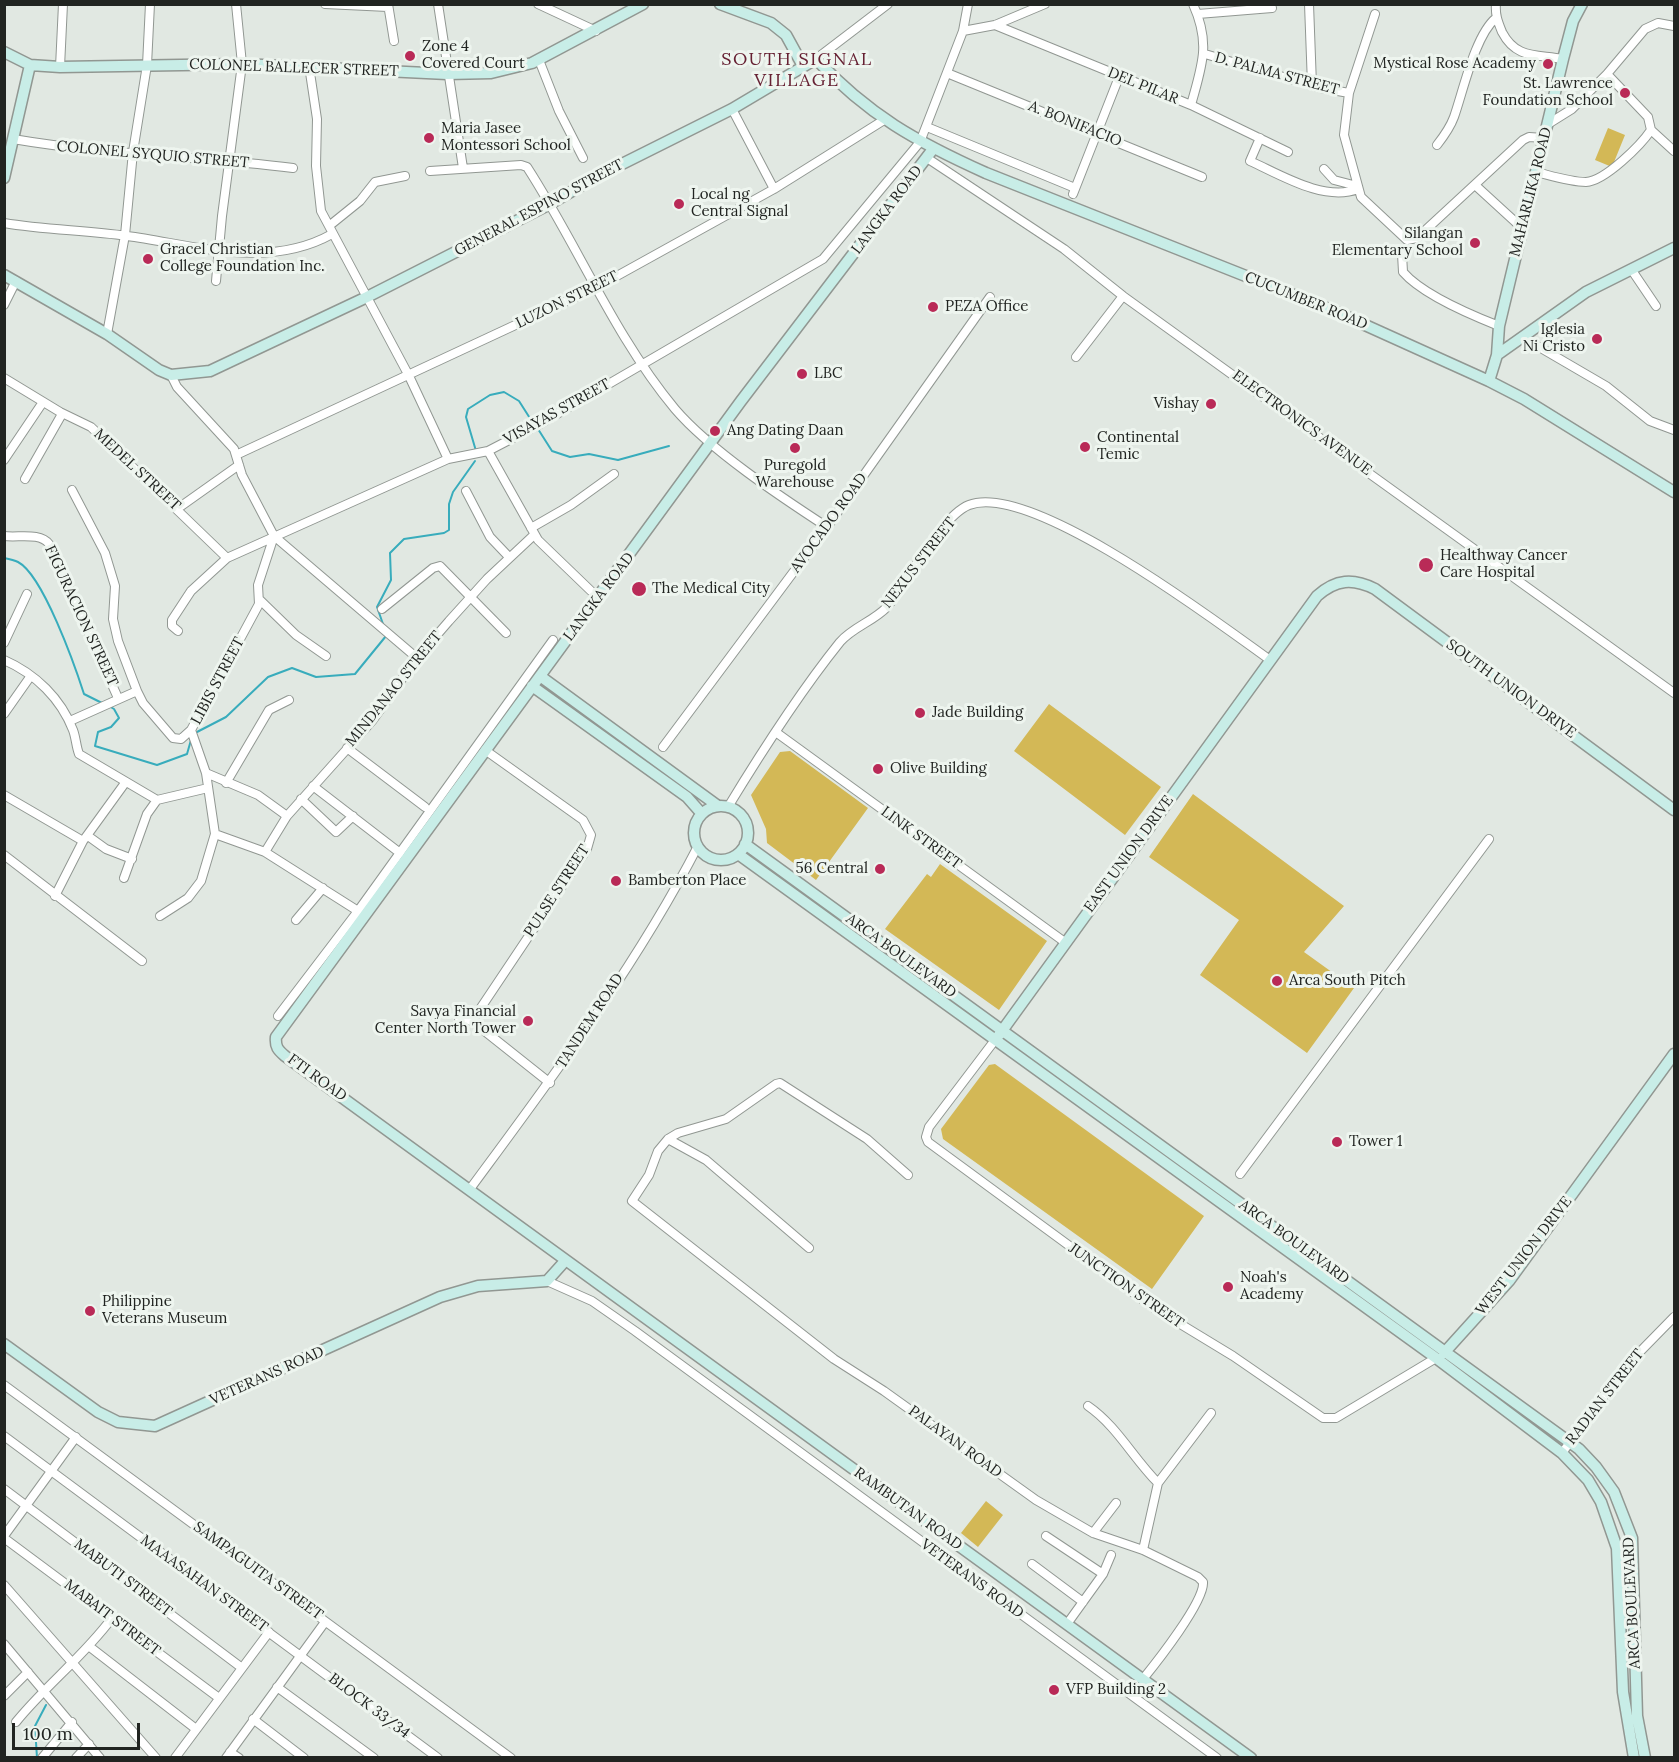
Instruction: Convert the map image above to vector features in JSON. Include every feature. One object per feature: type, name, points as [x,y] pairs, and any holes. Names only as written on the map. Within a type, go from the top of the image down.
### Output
[{"type":"street","points":[[60,67],[63,4]]},
{"type":"street","points":[[107,334],[124,235],[133,152],[147,65],[150,4]]},
{"type":"street","points":[[216,280],[242,64],[236,4]]},
{"type":"street","points":[[325,4],[388,6],[394,41]]},
{"type":"street","points":[[438,4],[463,168]]},
{"type":"street","points":[[538,4],[596,31]]},
{"type":"street","name":"COLONEL BALLECER STREET","points":[[4,52],[30,65],[60,67],[242,64],[447,74],[499,71],[539,60],[643,4]]},
{"type":"street","points":[[720,4],[740,7],[771,23],[786,35],[803,66]]},
{"type":"street","name":"GENERAL ESPINO STREET","points":[[171,375],[191,375],[225,366],[550,204],[598,176],[732,109],[816,59],[888,4]]},
{"type":"street","name":"VISAYAS STREET","points":[[178,631],[172,626],[172,620],[191,591],[227,558],[448,459],[488,451],[540,424],[824,260],[920,142],[963,31],[968,4]]},
{"type":"street","points":[[963,31],[995,25],[1045,4]]},
{"type":"street","points":[[1191,105],[1205,54],[1203,32],[1193,4]]},
{"type":"street","points":[[1309,4],[1312,85]]},
{"type":"street","points":[[1496,4],[1496,18],[1508,44],[1515,50],[1563,59]]},
{"type":"street","name":"MAHARLIKA ROAD","points":[[1489,381],[1497,356],[1499,326],[1563,59],[1575,15],[1582,4]]},
{"type":"street","points":[[1198,15],[1272,8]]},
{"type":"street","points":[[1375,14],[1349,93],[1344,135],[1357,187],[1366,202],[1412,241],[1523,140],[1529,137],[1544,138]]},
{"type":"street","points":[[1437,145],[1451,124],[1470,66],[1488,26],[1496,18]]},
{"type":"street","points":[[1548,124],[1572,109],[1607,74],[1645,29],[1658,23],[1674,26]]},
{"type":"street","name":"DEL PILAR","points":[[995,25],[1191,105],[1288,152]]},
{"type":"street","name":"D. PALMA STREET","points":[[1205,54],[1312,85],[1349,93]]},
{"type":"street","points":[[816,59],[843,88],[884,120],[920,142]]},
{"type":"street","points":[[539,60],[559,111],[583,158]]},
{"type":"street","points":[[4,178],[30,65]]},
{"type":"street","points":[[309,66],[317,119],[316,166],[321,211],[409,376],[448,459]]},
{"type":"street","name":"A. BONIFACIO","points":[[947,73],[1202,177]]},
{"type":"street","points":[[1536,172],[1584,182],[1594,180],[1635,148],[1651,130],[1651,123],[1644,112],[1607,74]]},
{"type":"street","points":[[927,127],[1074,191],[1119,77]]},
{"type":"street","points":[[732,109],[774,189]]},
{"type":"street","name":"LUZON STREET","points":[[236,455],[597,287],[774,189],[884,120]]},
{"type":"street","points":[[1651,130],[1674,151]]},
{"type":"street","points":[[1260,138],[1250,161],[1324,191],[1347,192],[1357,187]]},
{"type":"street","name":"COLONEL SYQUIO STREET","points":[[13,139],[66,148],[229,160],[293,168]]},
{"type":"street","name":"CUCUMBER ROAD","points":[[920,142],[930,153],[1334,311],[1489,381],[1524,399],[1674,492]]},
{"type":"street","name":"ELECTRONICS AVENUE","points":[[930,153],[1064,249],[1123,296],[1674,693]]},
{"type":"street","name":"LANGKA ROAD","points":[[485,750],[494,727],[540,676],[711,443],[930,153]]},
{"type":"street","points":[[430,171],[523,165],[550,204],[641,364],[676,410],[711,443],[827,527]]},
{"type":"street","points":[[1324,169],[1334,180],[1357,187]]},
{"type":"street","points":[[4,223],[124,235],[248,255],[276,252],[310,246],[360,201],[375,182],[405,176]]},
{"type":"street","points":[[1475,185],[1522,228]]},
{"type":"street","points":[[1497,356],[1570,302],[1674,248]]},
{"type":"street","points":[[1402,254],[1403,272],[1413,282],[1468,313],[1499,326]]},
{"type":"street","points":[[1630,269],[1656,306]]},
{"type":"street","points":[[4,275],[107,334],[171,375],[177,387],[221,432],[236,455],[274,536],[417,658]]},
{"type":"street","points":[[4,305],[16,281]]},
{"type":"street","points":[[1076,357],[1123,296]]},
{"type":"street","name":"AVOCADO ROAD","points":[[663,747],[827,527],[990,297]]},
{"type":"street","points":[[1522,337],[1605,386],[1639,414],[1674,430]]},
{"type":"street","name":"MEDEL STREET","points":[[4,378],[62,414],[91,427],[227,558]]},
{"type":"street","points":[[4,460],[43,402]]},
{"type":"street","points":[[25,479],[62,414]]},
{"type":"street","points":[[488,451],[532,532],[561,564],[591,591]]},
{"type":"street","points":[[177,509],[239,465]]},
{"type":"street","name":"MINDANAO STREET","points":[[265,852],[287,816],[372,721],[417,658],[469,597],[532,532],[614,474]]},
{"type":"street","points":[[72,490],[105,553],[114,586],[113,619],[118,641],[136,691],[172,738],[181,739],[191,730]]},
{"type":"street","points":[[466,491],[490,537],[509,557]]},
{"type":"street","name":"NEXUS STREET","points":[[723,807],[842,641],[889,604],[956,514],[969,505],[1006,506],[1055,522],[1089,538],[1208,615],[1270,660]]},
{"type":"street","name":"FIGURACION STREET","points":[[4,536],[38,537],[45,539],[49,544],[118,698]]},
{"type":"street","name":"LIBIS STREET","points":[[160,916],[188,898],[201,880],[215,834],[207,773],[191,730],[259,604],[258,585],[274,536]]},
{"type":"street","points":[[382,609],[436,566],[440,566],[506,633]]},
{"type":"street","name":"EAST UNION DRIVE","points":[[926,1137],[929,1127],[1066,943],[1317,596],[1326,587],[1342,581]]},
{"type":"street","name":"SOUTH UNION DRIVE","points":[[1342,581],[1359,581],[1376,589],[1674,810]]},
{"type":"street","points":[[4,643],[27,594]]},
{"type":"street","points":[[259,599],[296,635],[326,656]]},
{"type":"street","points":[[278,1016],[494,727],[553,640]]},
{"type":"street","points":[[4,660],[50,691],[62,704],[79,753],[125,783],[157,800],[208,788]]},
{"type":"street","points":[[540,676],[723,807],[739,813],[746,824],[745,844],[738,854],[718,860],[705,854],[698,846],[694,833],[702,814],[723,807]]},
{"type":"street","points":[[4,714],[30,677]]},
{"type":"street","points":[[532,686],[687,796],[702,814]]},
{"type":"street","points":[[69,721],[136,691]]},
{"type":"street","points":[[226,783],[269,710],[289,700]]},
{"type":"street","name":"LINK STREET","points":[[777,733],[1066,943]]},
{"type":"street","points":[[347,748],[425,807]]},
{"type":"street","name":"PULSE STREET","points":[[472,1021],[587,849],[591,835],[583,820],[485,750]]},
{"type":"street","name":"FTI ROAD","points":[[485,750],[275,1042],[276,1047],[285,1056],[470,1188],[566,1261]]},
{"type":"street","points":[[207,773],[258,795],[287,816]]},
{"type":"street","points":[[55,896],[86,838],[125,783]]},
{"type":"street","points":[[313,786],[400,853]]},
{"type":"street","points":[[4,795],[106,849],[132,859]]},
{"type":"street","points":[[301,799],[336,832],[353,816]]},
{"type":"street","points":[[124,878],[147,814],[157,800]]},
{"type":"street","points":[[215,834],[265,852],[358,911]]},
{"type":"street","points":[[1240,1174],[1490,839]]},
{"type":"street","name":"ARCA BOULEVARD","points":[[745,844],[1571,1441],[1596,1467],[1614,1492],[1632,1538],[1638,1716],[1645,1758]]},
{"type":"street","name":"TANDEM ROAD","points":[[470,1188],[509,1133],[550,1083],[644,938],[698,846]]},
{"type":"street","name":"ARCA BOULEVARD","points":[[738,854],[1436,1358],[1562,1453],[1588,1480],[1601,1502],[1617,1548],[1623,1692],[1634,1758]]},
{"type":"street","points":[[4,855],[141,961]]},
{"type":"street","points":[[296,920],[323,888]]},
{"type":"street","points":[[459,1018],[472,1021],[550,1083]]},
{"type":"street","name":"WEST UNION DRIVE","points":[[1336,1418],[1448,1351],[1509,1281],[1674,1054]]},
{"type":"street","points":[[668,1139],[678,1133],[726,1119],[780,1083],[867,1139],[908,1175]]},
{"type":"street","name":"JUNCTION STREET","points":[[926,1137],[933,1147],[1154,1308],[1233,1356],[1317,1415],[1336,1418]]},
{"type":"street","points":[[668,1139],[706,1160],[810,1248]]},
{"type":"street","name":"PALAYAN ROAD","points":[[668,1139],[658,1151],[650,1175],[632,1201],[834,1359],[884,1391],[1036,1500],[1093,1533],[1143,1550],[1198,1577],[1204,1588],[1179,1631],[1143,1679]]},
{"type":"street","points":[[547,1281],[566,1261]]},
{"type":"street","name":"RAMBUTAN ROAD","points":[[566,1261],[1251,1758]]},
{"type":"street","name":"VETERANS ROAD","points":[[4,1344],[98,1412],[118,1422],[155,1426],[440,1297],[478,1286],[547,1281],[592,1301],[644,1338],[1217,1758]]},
{"type":"street","name":"RADIAN STREET","points":[[1562,1453],[1626,1366],[1674,1317]]},
{"type":"street","name":"SAMPAGUITA STREET","points":[[4,1385],[511,1758]]},
{"type":"street","points":[[1089,1406],[1105,1417],[1140,1465],[1158,1483]]},
{"type":"street","points":[[1143,1550],[1158,1483],[1211,1413]]},
{"type":"street","name":"MAAASAHAN STREET","points":[[4,1436],[302,1655]]},
{"type":"street","points":[[4,1537],[76,1437]]},
{"type":"street","name":"MABUTI STREET","points":[[4,1489],[242,1668]]},
{"type":"street","points":[[1093,1533],[1116,1503]]},
{"type":"street","points":[[1046,1536],[1103,1574]]},
{"type":"street","name":"MABAIT STREET","points":[[4,1537],[219,1698]]},
{"type":"street","points":[[1067,1624],[1103,1574],[1111,1555]]},
{"type":"street","points":[[1032,1564],[1083,1602]]},
{"type":"street","points":[[4,1585],[156,1758]]},
{"type":"street","points":[[16,1722],[46,1689],[90,1647],[112,1618]]},
{"type":"street","points":[[239,1758],[228,1755],[326,1622]]},
{"type":"street","points":[[175,1758],[269,1632]]},
{"type":"street","points":[[4,1644],[46,1689],[100,1758]]},
{"type":"street","points":[[90,1647],[196,1729]]},
{"type":"street","name":"BLOCK 33/34","points":[[302,1655],[438,1758]]},
{"type":"street","points":[[4,1696],[28,1672]]},
{"type":"street","points":[[277,1687],[374,1758]]},
{"type":"street","points":[[253,1719],[304,1758]]},
{"type":"street","points":[[42,1758],[72,1722]]},
{"type":"street","points":[[76,1758],[88,1744]]},
{"type":"shaded area","points":[[1608,128],[1625,135],[1612,167],[1595,160]]},
{"type":"shaded area","points":[[1049,704],[1161,787],[1125,835],[1014,751]]},
{"type":"shaded area","points":[[790,751],[868,808],[816,880],[767,843],[766,829],[751,795],[780,752]]},
{"type":"shaded area","points":[[1193,794],[1344,906],[1304,952],[1354,988],[1307,1053],[1200,975],[1239,920],[1149,857]]},
{"type":"shaded area","points":[[940,864],[1047,941],[999,1010],[885,929],[927,874],[931,877]]},
{"type":"shaded area","points":[[995,1064],[1204,1216],[1152,1289],[943,1139],[941,1129],[989,1065]]},
{"type":"shaded area","points":[[986,1501],[1003,1515],[978,1547],[961,1533]]},
{"type":"waterway","points":[[476,451],[466,417],[468,409],[490,395],[504,392],[519,401],[533,423]]},
{"type":"waterway","points":[[538,429],[552,451],[570,457],[589,454],[618,460],[669,446]]},
{"type":"waterway","points":[[383,624],[377,607],[391,580],[390,553],[404,539],[444,533],[449,530],[449,504],[453,492],[475,461]]},
{"type":"waterway","points":[[4,558],[18,562],[28,570],[38,584],[57,622],[84,694],[104,704]]},
{"type":"waterway","points":[[197,732],[226,717],[268,677],[292,668],[316,677],[355,674],[386,636]]},
{"type":"waterway","points":[[109,706],[114,709],[119,718],[111,727],[98,732],[95,746],[157,765],[187,754],[191,740]]},
{"type":"waterway","points":[[37,1758],[35,1726],[46,1705]]},
{"type":"place","name":"Zone 4 Covered Court","points":[[410,56]]},
{"type":"place","name":"Mystical Rose Academy","points":[[1548,64]]},
{"type":"place","name":"St. Lawrence Foundation School","points":[[1625,93]]},
{"type":"place","name":"Maria Jasee Montessori School","points":[[429,138]]},
{"type":"place","name":"Local ng Central Signal","points":[[679,204]]},
{"type":"place","name":"Silangan Elementary School","points":[[1475,243]]},
{"type":"place","name":"Gracel Christian College Foundation Inc.","points":[[148,259]]},
{"type":"place","name":"PEZA Office","points":[[933,307]]},
{"type":"place","name":"Iglesia Ni Cristo","points":[[1597,339]]},
{"type":"place","name":"LBC","points":[[802,374]]},
{"type":"place","name":"Vishay","points":[[1211,404]]},
{"type":"place","name":"Ang Dating Daan","points":[[715,431]]},
{"type":"place","name":"Continental Temic","points":[[1085,447]]},
{"type":"place","name":"Puregold Warehouse","points":[[795,448]]},
{"type":"place","name":"Healthway Cancer Care Hospital","points":[[1426,565]]},
{"type":"place","name":"The Medical City","points":[[639,589]]},
{"type":"place","name":"Jade Building","points":[[920,713]]},
{"type":"place","name":"Olive Building","points":[[878,769]]},
{"type":"place","name":"56 Central","points":[[880,869]]},
{"type":"place","name":"Bamberton Place","points":[[616,881]]},
{"type":"place","name":"Arca South Pitch","points":[[1277,981]]},
{"type":"place","name":"Savya Financial Center North Tower","points":[[528,1021]]},
{"type":"place","name":"Tower 1","points":[[1337,1142]]},
{"type":"place","name":"Noah's Academy","points":[[1228,1287]]},
{"type":"place","name":"Philippine Veterans Museum","points":[[90,1311]]},
{"type":"place","name":"VFP Building 2","points":[[1054,1690]]},
{"type":"district","name":"SOUTH SIGNAL VILLAGE","points":[[797,70]]}]
